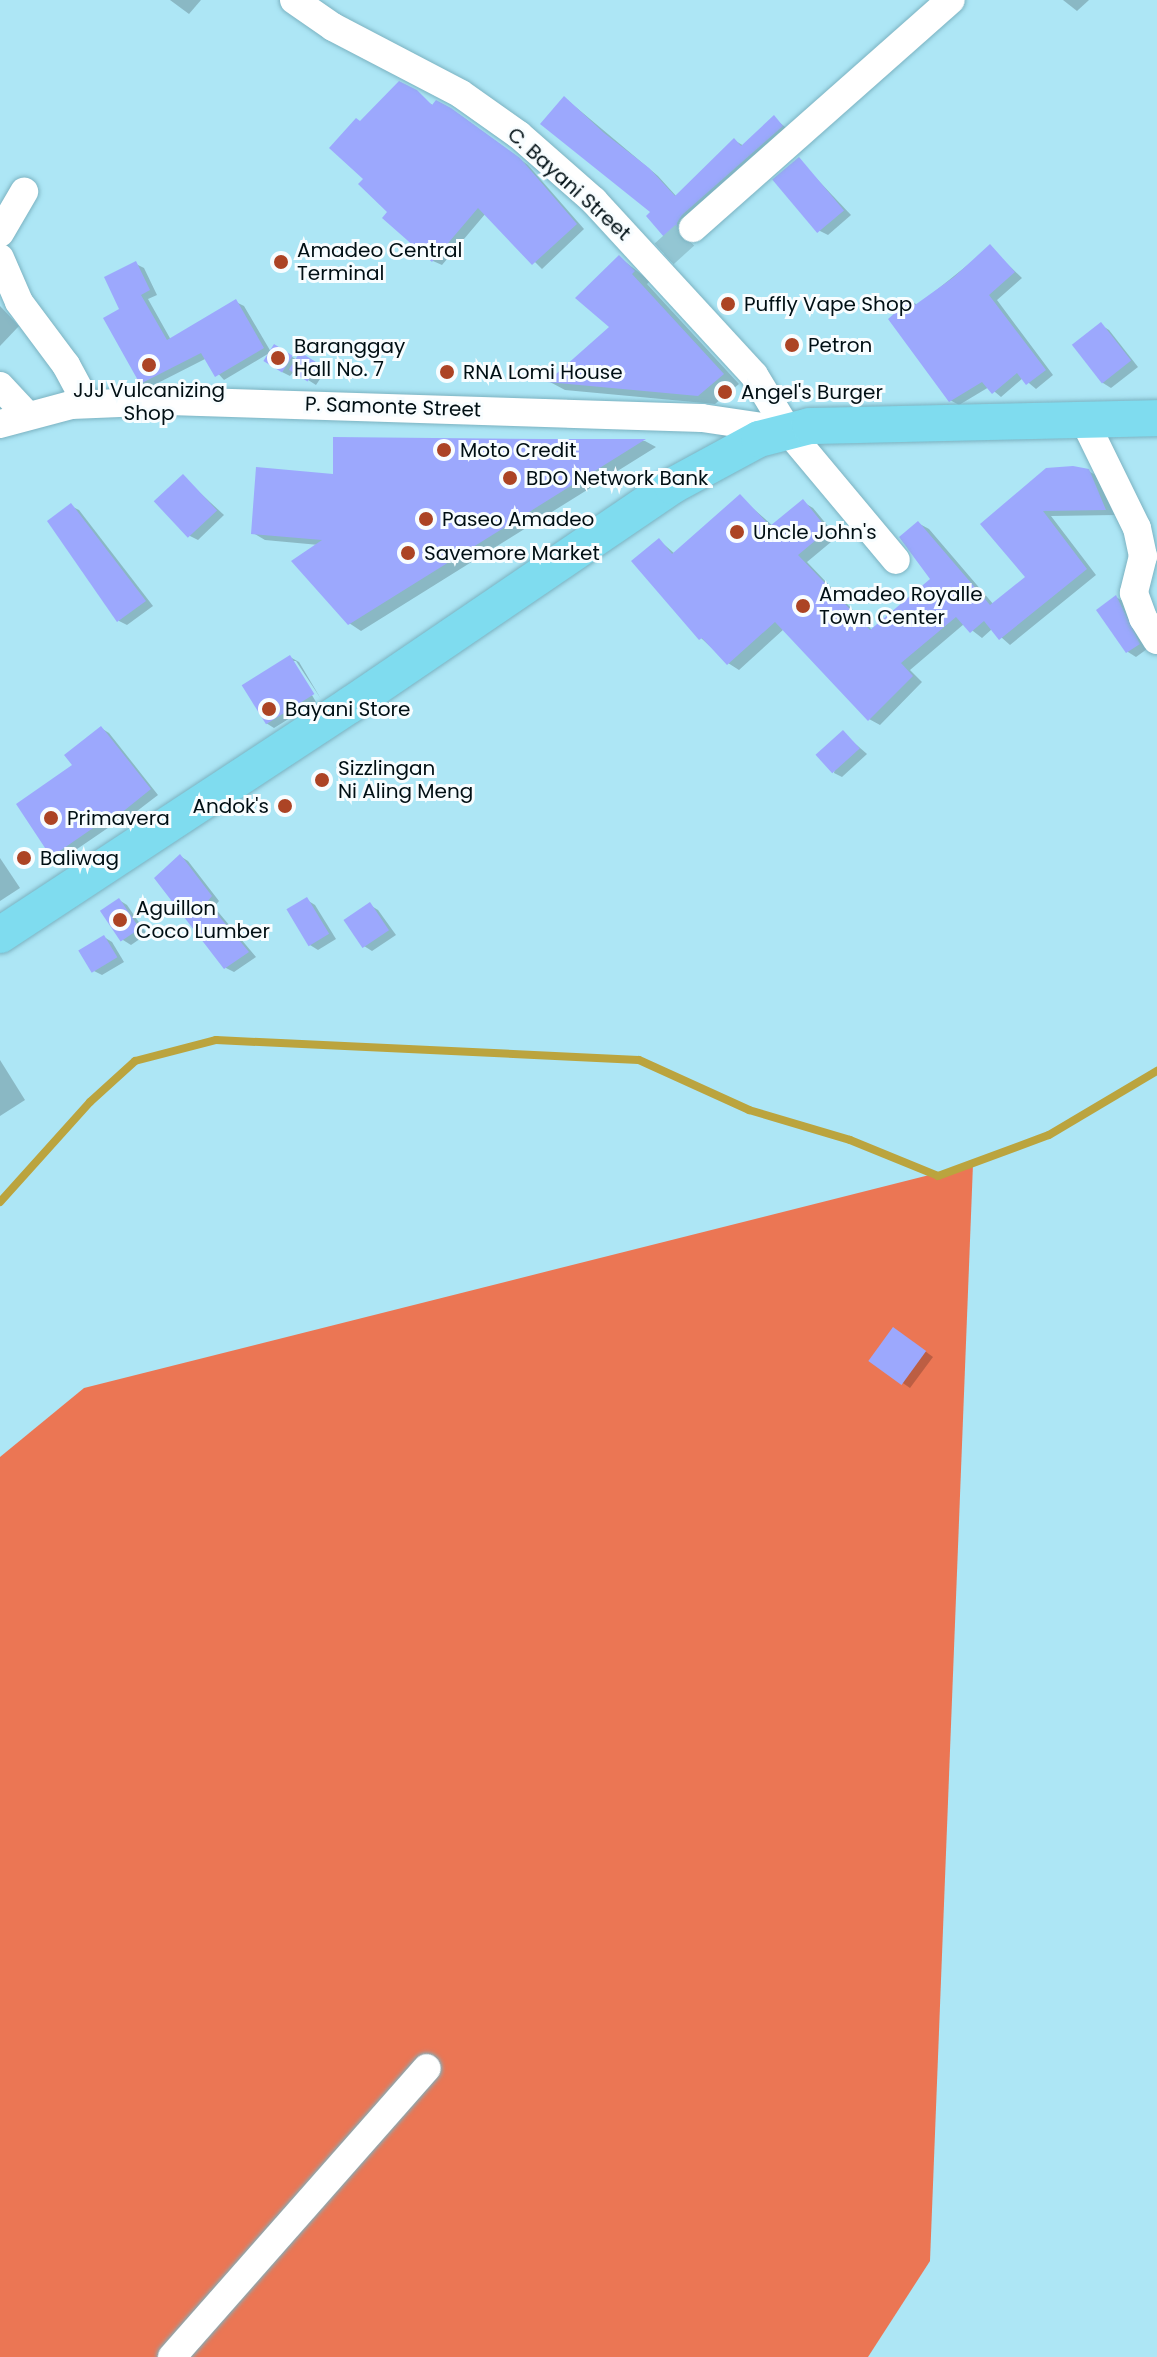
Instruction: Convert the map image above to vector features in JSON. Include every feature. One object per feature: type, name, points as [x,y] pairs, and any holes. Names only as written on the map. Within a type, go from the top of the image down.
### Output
[{"type":"main road","points":[[0,935],[350,705],[672,486],[759,439],[810,426],[1157,418]]},
{"type":"street","name":"C. Bayani Street","points":[[294,0],[333,27],[461,94],[519,135],[659,259],[754,375],[788,431],[896,560]]},
{"type":"street","points":[[693,228],[951,0]]},
{"type":"street","points":[[0,233],[24,192]]},
{"type":"street","points":[[0,258],[19,302],[66,365],[87,404]]},
{"type":"street","points":[[0,386],[13,420]]},
{"type":"street","name":"P. Samonte Street","points":[[13,420],[87,404],[340,404],[702,418],[788,431]]},
{"type":"street","points":[[1084,420],[1137,528],[1143,556],[1134,593],[1143,618],[1157,640]]},
{"type":"street","points":[[172,2357],[427,2068]]},
{"type":"shaded area","points":[[973,1164],[930,2261],[868,2357],[0,2357],[0,1457],[84,1388]]},
{"type":"building","points":[[399,81],[417,90],[432,105],[436,100],[451,108],[520,158],[577,224],[532,265],[478,208],[432,262],[382,218],[387,212],[358,184],[363,179],[329,148],[356,118],[360,121]]},
{"type":"building","points":[[564,96],[649,168],[675,196],[734,138],[741,146],[774,115],[783,126],[682,215],[677,223],[679,237],[670,244],[646,216],[650,212],[540,124]]},
{"type":"building","points":[[799,157],[844,211],[817,233],[772,179]]},
{"type":"building","points":[[990,244],[1015,272],[989,295],[1046,370],[1026,385],[1017,373],[992,394],[982,382],[949,402],[888,319],[911,299],[915,305],[954,277]]},
{"type":"building","points":[[619,255],[635,271],[632,274],[724,374],[698,396],[547,382],[609,327],[575,298]]},
{"type":"building","points":[[136,261],[150,290],[141,295],[167,340],[236,299],[264,348],[215,377],[201,353],[140,384],[103,318],[119,309],[104,277]]},
{"type":"building","points":[[1101,322],[1131,361],[1102,383],[1072,345]]},
{"type":"building","name":"Baranggay Hall No. 7","points":[[274,344],[293,356],[282,373],[263,361]]},
{"type":"building","points":[[300,352],[319,364],[308,381],[289,370]]},
{"type":"building","name":"Paseo Amadeo","points":[[333,437],[646,439],[348,625],[291,561],[322,540],[251,534],[256,467],[333,474]]},
{"type":"building","points":[[1073,466],[1089,469],[1106,510],[1043,511],[1087,569],[999,640],[984,621],[970,633],[956,617],[901,663],[913,676],[868,721],[775,622],[727,665],[702,638],[699,640],[631,561],[659,538],[672,554],[740,494],[770,526],[803,499],[828,530],[798,555],[870,630],[930,579],[899,537],[918,521],[990,605],[1025,577],[980,524],[1046,468]]},
{"type":"building","points":[[183,474],[217,511],[188,538],[154,501]]},
{"type":"building","points":[[71,503],[146,601],[117,622],[47,521]]},
{"type":"building","points":[[1116,595],[1140,644],[1126,653],[1096,610]]},
{"type":"building","points":[[290,655],[314,694],[266,724],[242,685]]},
{"type":"building","points":[[101,726],[151,789],[115,818],[112,815],[51,857],[16,804],[72,765],[64,755]]},
{"type":"building","points":[[843,730],[860,749],[832,773],[816,755]]},
{"type":"building","points":[[180,854],[212,896],[207,902],[249,952],[224,969],[154,878]]},
{"type":"building","points":[[307,897],[329,934],[309,946],[286,909]]},
{"type":"building","name":"Aguillon Coco Lumber","points":[[119,898],[140,929],[121,942],[100,911]]},
{"type":"building","points":[[370,902],[389,930],[362,948],[343,920]]},
{"type":"building","points":[[104,935],[117,957],[92,973],[78,950]]},
{"type":"building","points":[[893,1327],[926,1351],[901,1385],[868,1361]]},
{"type":"waterway","points":[[0,1202],[90,1102],[135,1061],[216,1040],[639,1060],[749,1110],[850,1140],[938,1176],[1049,1135],[1157,1071]]},
{"type":"tunnel","points":[[664,254],[693,228]]},
{"type":"place","name":"Amadeo Central Terminal","points":[[281,262]]},
{"type":"place","name":"Puffly Vape Shop","points":[[728,304]]},
{"type":"place","name":"Petron","points":[[792,345]]},
{"type":"place","name":"Baranggay Hall No. 7","points":[[278,358]]},
{"type":"place","name":"JJJ Vulcanizing Shop","points":[[149,365]]},
{"type":"place","name":"RNA Lomi House","points":[[447,372]]},
{"type":"place","name":"Angel's Burger","points":[[725,392]]},
{"type":"place","name":"Moto Credit","points":[[444,450]]},
{"type":"place","name":"BDO Network Bank","points":[[510,478]]},
{"type":"place","name":"Paseo Amadeo","points":[[426,519]]},
{"type":"place","name":"Uncle John's","points":[[737,532]]},
{"type":"place","name":"Savemore Market","points":[[408,553]]},
{"type":"place","name":"Amadeo Royalle Town Center","points":[[803,606]]},
{"type":"place","name":"Bayani Store","points":[[269,709]]},
{"type":"place","name":"Sizzlingan Ni Aling Meng","points":[[322,780]]},
{"type":"place","name":"Andok's","points":[[285,806]]},
{"type":"place","name":"Primavera","points":[[51,818]]},
{"type":"place","name":"Baliwag","points":[[24,858]]},
{"type":"place","name":"Aguillon Coco Lumber","points":[[120,920]]}]
